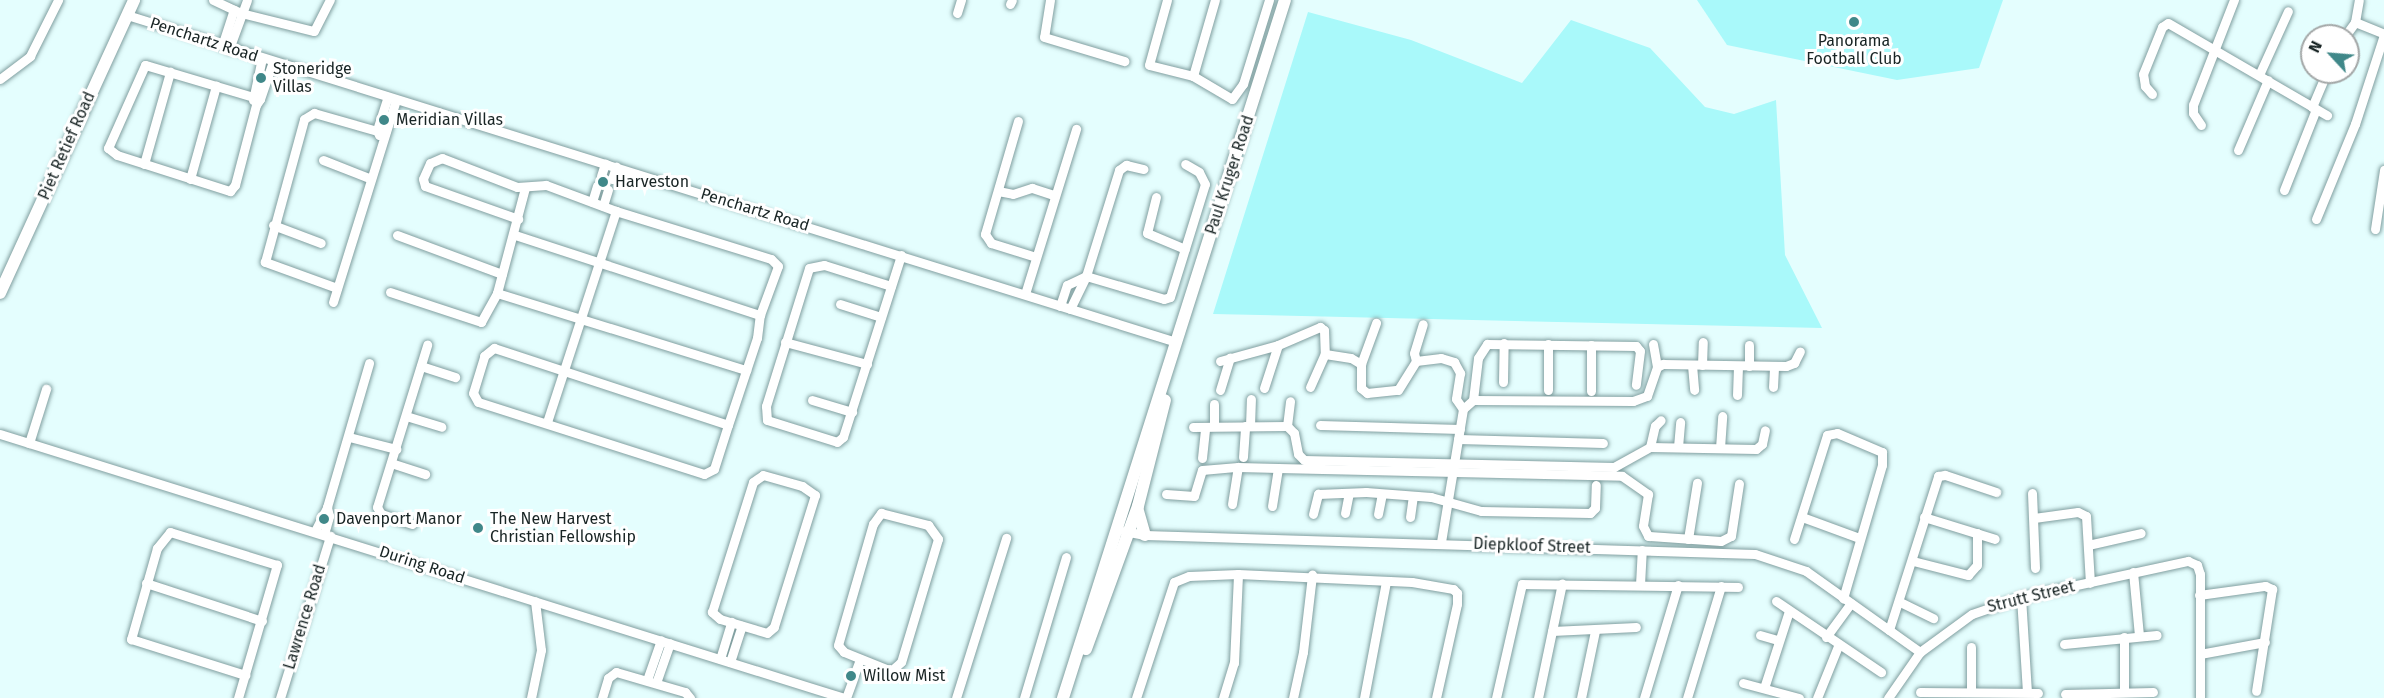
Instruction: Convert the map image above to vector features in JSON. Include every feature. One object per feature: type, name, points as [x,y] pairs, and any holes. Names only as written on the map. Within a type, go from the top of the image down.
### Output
[{"type":"street","points":[[0,79],[30,56],[58,0]]},
{"type":"street","name":"Piet Retief Road","points":[[0,292],[134,0]]},
{"type":"street","points":[[213,0],[314,31],[330,0]]},
{"type":"street","points":[[957,13],[961,0]]},
{"type":"street","points":[[1050,0],[1044,36],[1124,61]]},
{"type":"street","points":[[1167,0],[1149,63],[1194,76],[1228,99],[1236,99],[1269,0]]},
{"type":"street","points":[[1194,76],[1215,0]]},
{"type":"street","name":"Paul Kruger Road","points":[[1063,698],[1285,0]]},
{"type":"street","points":[[2201,125],[2193,113],[2193,105],[2234,0]]},
{"type":"street","points":[[2316,219],[2355,124],[2384,35],[2355,22],[2359,0]]},
{"type":"street","points":[[226,48],[241,7]]},
{"type":"street","points":[[2259,75],[2288,11]]},
{"type":"street","name":"Penchartz Road","points":[[126,15],[226,48],[902,255],[1070,309],[1175,346]]},
{"type":"street","points":[[2152,94],[2145,86],[2143,74],[2165,24],[2216,48],[2327,115]]},
{"type":"street","points":[[256,100],[170,72],[141,67],[109,146],[113,153],[144,164],[226,191],[234,188],[256,100],[262,58]]},
{"type":"street","points":[[256,100],[273,62]]},
{"type":"street","points":[[144,164],[170,72]]},
{"type":"street","points":[[2238,150],[2268,80]]},
{"type":"street","points":[[2284,190],[2323,84]]},
{"type":"street","points":[[190,179],[216,86]]},
{"type":"street","points":[[333,302],[392,98]]},
{"type":"street","points":[[337,288],[267,264],[265,254],[273,225],[309,113],[380,134]]},
{"type":"street","points":[[1018,121],[986,239],[1036,257]]},
{"type":"street","points":[[1024,294],[1076,129]]},
{"type":"street","points":[[518,219],[427,187],[423,179],[430,163],[440,158],[525,188],[546,185],[616,211],[774,260],[778,266],[774,284],[760,315],[759,332],[714,469],[708,475],[476,400],[474,393],[484,356],[494,348],[563,373],[728,425]]},
{"type":"street","points":[[323,160],[369,178]]},
{"type":"street","points":[[601,176],[605,164]]},
{"type":"street","points":[[1060,306],[1067,285],[1086,276],[1166,299],[1172,295],[1205,184],[1199,172],[1185,164]]},
{"type":"street","points":[[1070,309],[1086,276],[1120,168],[1126,165],[1144,169]]},
{"type":"street","points":[[612,179],[616,167]]},
{"type":"street","points":[[2375,229],[2382,196],[2384,170]]},
{"type":"street","points":[[592,202],[597,186]]},
{"type":"street","points":[[390,292],[478,323],[497,293],[525,188]]},
{"type":"street","points":[[998,191],[1013,194],[1032,188],[1054,195]]},
{"type":"street","points":[[603,206],[608,190]]},
{"type":"street","points":[[1156,197],[1147,233],[1185,249]]},
{"type":"street","points":[[547,422],[616,211]]},
{"type":"street","points":[[273,225],[321,243]]},
{"type":"street","points":[[397,235],[502,274]]},
{"type":"street","points":[[514,235],[760,315]]},
{"type":"street","points":[[891,286],[824,265],[813,266],[804,276],[766,406],[767,420],[837,442],[846,434],[902,255]]},
{"type":"street","points":[[497,293],[746,370]]},
{"type":"street","points":[[840,304],[881,317]]},
{"type":"street","points":[[1376,323],[1361,364],[1364,392],[1392,393],[1403,385],[1416,361],[1414,353],[1423,324]]},
{"type":"street","points":[[1220,361],[1278,345],[1320,327],[1324,330],[1325,354],[1310,387]]},
{"type":"street","points":[[785,342],[867,364]]},
{"type":"street","points":[[1702,365],[1703,342]]},
{"type":"street","points":[[1503,382],[1504,343]]},
{"type":"street","points":[[1441,542],[1463,409],[1473,400],[1481,349],[1487,344],[1639,347],[1636,385]]},
{"type":"street","points":[[1548,344],[1548,390]]},
{"type":"street","points":[[1473,400],[1641,400],[1651,390],[1657,368],[1653,344]]},
{"type":"street","points":[[412,524],[377,511],[427,345]]},
{"type":"street","points":[[1264,388],[1278,345]]},
{"type":"street","points":[[1592,345],[1592,390]]},
{"type":"street","points":[[1749,345],[1749,366]]},
{"type":"street","name":"Paul Kruger Road","points":[[1070,698],[1138,506],[1174,362],[1175,346]]},
{"type":"street","points":[[1657,368],[1692,365],[1774,367],[1790,365],[1800,351]]},
{"type":"street","points":[[1325,354],[1351,358],[1361,364]]},
{"type":"street","points":[[1220,390],[1230,358]]},
{"type":"street","points":[[1416,361],[1441,358],[1458,366],[1456,399],[1463,409]]},
{"type":"street","name":"Lawrence Road","points":[[280,698],[329,516],[327,507],[369,363]]},
{"type":"street","points":[[1692,365],[1694,390]]},
{"type":"street","points":[[421,366],[454,377]]},
{"type":"street","points":[[1737,395],[1738,366]]},
{"type":"street","points":[[1773,387],[1774,367]]},
{"type":"street","points":[[29,443],[46,389]]},
{"type":"street","points":[[812,399],[852,412]]},
{"type":"street","points":[[1243,457],[1251,399]]},
{"type":"street","points":[[1290,401],[1287,426],[1294,434],[1298,454],[1304,460],[1622,476],[1648,494],[1643,526],[1648,536],[1721,541],[1731,536],[1739,484]]},
{"type":"street","points":[[1202,458],[1214,404]]},
{"type":"street","points":[[406,416],[441,427]]},
{"type":"street","points":[[1720,448],[1722,416]]},
{"type":"street","points":[[1650,447],[1655,426],[1662,420]]},
{"type":"street","points":[[1678,447],[1680,422]]},
{"type":"street","points":[[1320,425],[1604,443]]},
{"type":"street","points":[[1193,428],[1287,426]]},
{"type":"street","points":[[1166,494],[1194,496],[1202,470],[1238,467],[1614,467],[1650,447],[1760,448],[1765,430]]},
{"type":"street","points":[[1794,539],[1827,435],[1832,432],[1860,441],[1884,455],[1859,538],[1847,601],[1826,638]]},
{"type":"street","name":"During Road","points":[[0,434],[730,662],[812,693],[845,698]]},
{"type":"street","points":[[349,437],[396,449]]},
{"type":"street","points":[[391,463],[425,474]]},
{"type":"street","points":[[1232,504],[1238,467]]},
{"type":"street","points":[[1272,506],[1278,468]]},
{"type":"street","points":[[1889,630],[1900,602],[1938,476],[1945,475],[1996,492]]},
{"type":"street","points":[[763,476],[810,489],[815,499],[774,627],[767,633],[731,622],[717,617],[713,608],[753,482],[763,476]]},
{"type":"street","points":[[1688,539],[1697,483]]},
{"type":"street","points":[[1312,514],[1317,495],[1349,493],[1447,500],[1481,511],[1590,513],[1595,508],[1596,484]]},
{"type":"street","points":[[1345,513],[1349,493]]},
{"type":"street","points":[[2032,493],[2035,568]]},
{"type":"street","points":[[1378,514],[1382,494]]},
{"type":"street","points":[[1410,517],[1413,496]]},
{"type":"street","points":[[1138,506],[1145,535]]},
{"type":"street","points":[[2034,518],[2083,513],[2090,583]]},
{"type":"street","points":[[886,514],[928,525],[938,539],[899,666],[889,671],[860,659],[840,650],[837,640],[875,518],[886,514]]},
{"type":"street","points":[[1802,517],[1859,538]]},
{"type":"street","points":[[1924,517],[1995,539]]},
{"type":"street","name":"Diepkloof Street","points":[[1116,528],[1145,535],[1441,542],[1755,554],[1806,571],[1920,652]]},
{"type":"street","points":[[245,675],[133,642],[130,633],[160,542],[170,532],[268,560],[278,569],[239,696],[251,698]]},
{"type":"street","points":[[1912,561],[1968,575],[1977,564],[1977,533]]},
{"type":"street","points":[[2088,545],[2141,533]]},
{"type":"street","points":[[956,698],[1006,538]]},
{"type":"street","points":[[1640,585],[1642,550]]},
{"type":"street","points":[[1024,698],[1066,557]]},
{"type":"street","name":"Strutt Street","points":[[1888,698],[1920,652],[1972,614],[2021,597],[2188,561],[2197,565],[2200,574],[2199,595]]},
{"type":"street","points":[[2133,572],[2139,636]]},
{"type":"street","points":[[1223,698],[1234,663],[1238,574]]},
{"type":"street","points":[[1136,698],[1174,582],[1189,576],[1238,574],[1312,575],[1446,586],[1457,593],[1436,698]]},
{"type":"street","points":[[1293,698],[1303,652],[1312,575]]},
{"type":"street","points":[[1364,698],[1386,582]]},
{"type":"street","points":[[1496,698],[1519,589],[1527,582],[1738,586]]},
{"type":"street","points":[[1538,698],[1562,583]]},
{"type":"street","points":[[146,584],[262,621]]},
{"type":"street","points":[[1644,698],[1678,585]]},
{"type":"street","points":[[1687,698],[1721,586]]},
{"type":"street","points":[[2200,698],[2199,595],[2270,588],[2273,598],[2256,691]]},
{"type":"street","points":[[2021,597],[2027,692]]},
{"type":"street","points":[[531,698],[541,650],[535,601]]},
{"type":"street","points":[[1776,602],[1826,638],[1881,672]]},
{"type":"street","points":[[1900,602],[1933,618]]},
{"type":"street","points":[[1764,688],[1789,611]]},
{"type":"street","points":[[720,659],[731,622]]},
{"type":"street","points":[[730,662],[742,626]]},
{"type":"street","points":[[1552,631],[1595,631],[1636,627]]},
{"type":"street","points":[[1581,698],[1595,631]]},
{"type":"street","points":[[1760,635],[1778,640]]},
{"type":"street","points":[[2064,644],[2157,635]]},
{"type":"street","points":[[2124,637],[2124,692]]},
{"type":"street","points":[[651,682],[665,642]]},
{"type":"street","points":[[2200,654],[2265,642]]},
{"type":"street","points":[[1817,698],[1838,646]]},
{"type":"street","points":[[1971,646],[1971,692]]},
{"type":"street","points":[[845,698],[860,659]]},
{"type":"street","points":[[602,698],[613,673],[685,692],[690,698]]},
{"type":"street","points":[[1743,683],[1799,698]]},
{"type":"street","points":[[1920,692],[2038,693]]},
{"type":"street","points":[[2065,694],[2153,692]]},
{"type":"shaded area","name":"Panorama Football Club","points":[[1697,0],[2003,0],[1979,68],[1897,80],[1727,45]]},
{"type":"shaded area","points":[[1308,12],[1411,40],[1522,83],[1571,20],[1650,48],[1705,107],[1734,114],[1776,100],[1785,255],[1822,328],[1213,314]]},
{"type":"place","name":"Panorama Football Club","points":[[1854,22]]},
{"type":"place","name":"Stoneridge Villas","points":[[261,78]]},
{"type":"place","name":"Meridian Villas","points":[[384,120]]},
{"type":"place","name":"Harveston","points":[[603,182]]},
{"type":"place","name":"Davenport Manor","points":[[324,519]]},
{"type":"place","name":"The New Harvest Christian Fellowship","points":[[478,528]]},
{"type":"place","name":"Willow Mist","points":[[851,676]]}]
